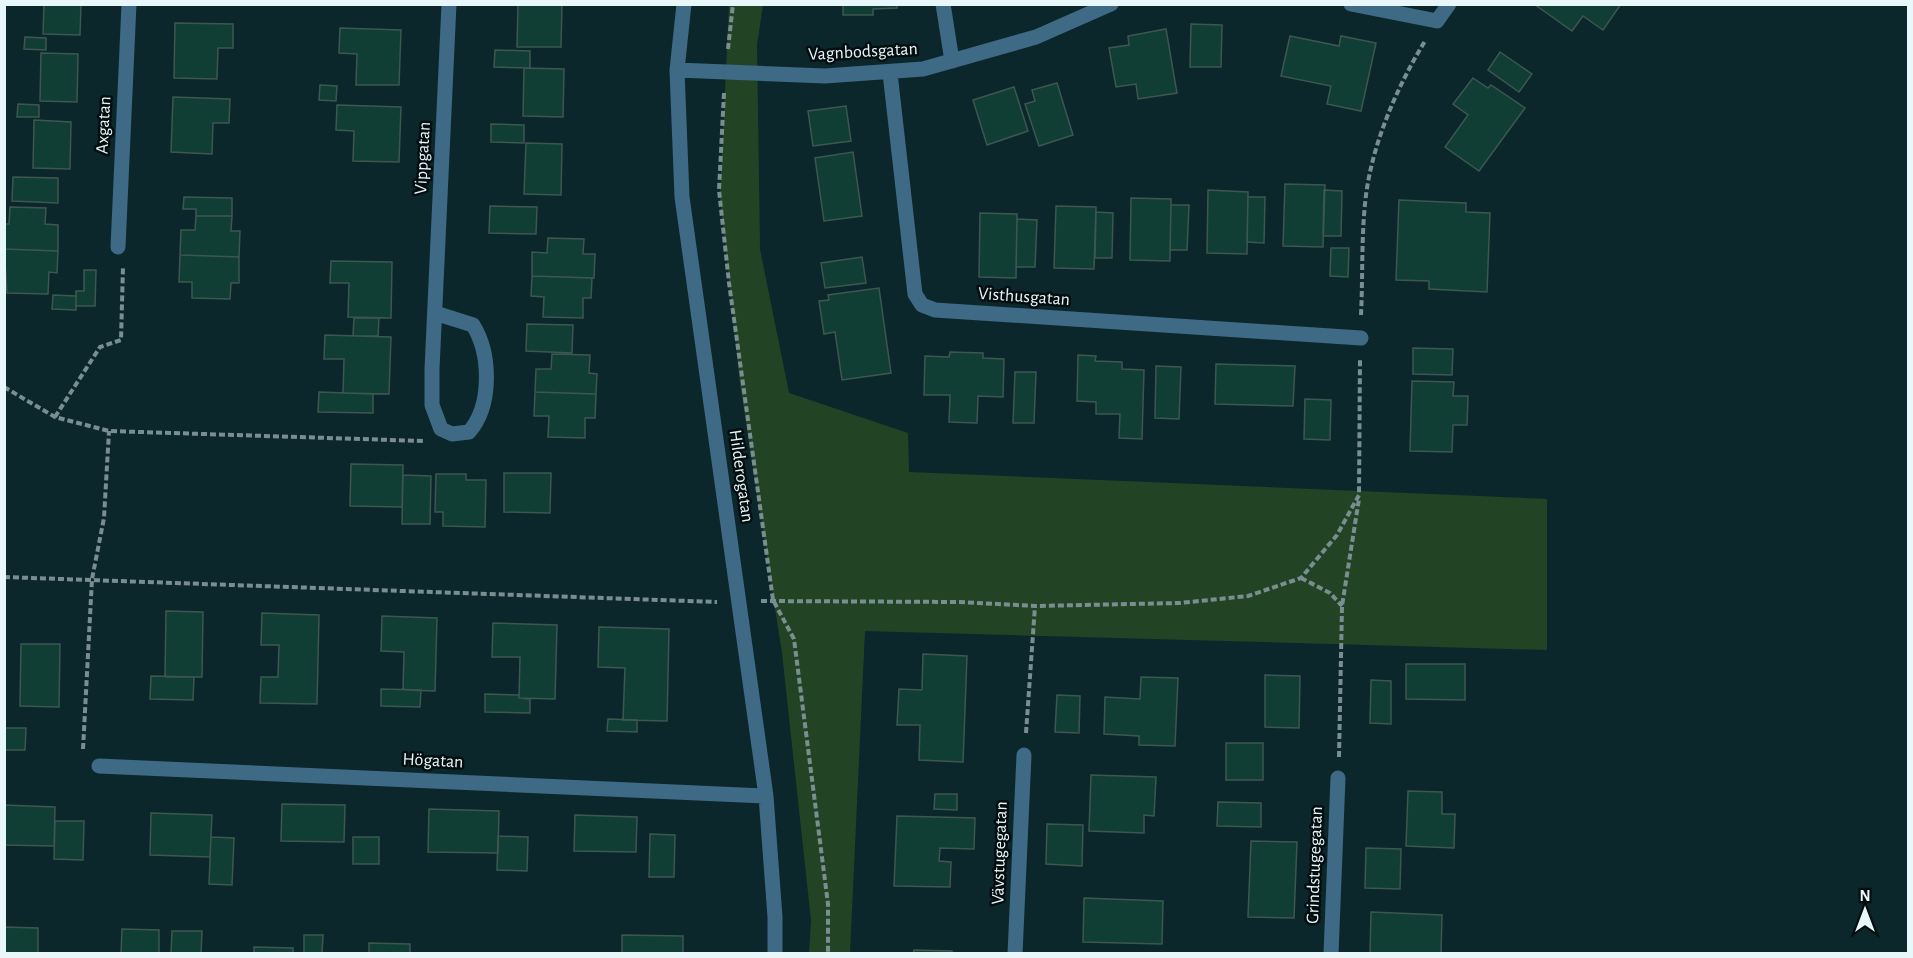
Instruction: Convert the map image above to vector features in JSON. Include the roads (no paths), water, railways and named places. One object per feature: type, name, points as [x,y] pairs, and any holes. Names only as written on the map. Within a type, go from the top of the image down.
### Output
[{"type":"street","name":"Axgatan","points":[[118,247],[129,4]]},
{"type":"street","name":"Vippgatan","points":[[435,313],[473,325],[481,337],[485,354],[483,406],[478,422],[470,432],[452,434],[441,429],[432,405],[435,313],[449,4]]},
{"type":"street","name":"Hilderogatan","points":[[684,4],[677,70],[682,197],[740,602],[765,796],[775,917],[775,954]]},
{"type":"street","points":[[943,4],[952,61]]},
{"type":"street","name":"Vagnbodsgatan","points":[[677,70],[825,76],[923,69],[1036,37],[1111,4]]},
{"type":"street","points":[[1351,4],[1437,21],[1449,4]]},
{"type":"street","name":"Visthusgatan","points":[[890,73],[915,294],[922,305],[935,310],[1361,338]]},
{"type":"street","name":"Vävstugegatan","points":[[1016,954],[1024,755]]},
{"type":"street","name":"Högatan","points":[[99,766],[765,796]]},
{"type":"street","name":"Grindstugegatan","points":[[1331,954],[1338,778]]}]
